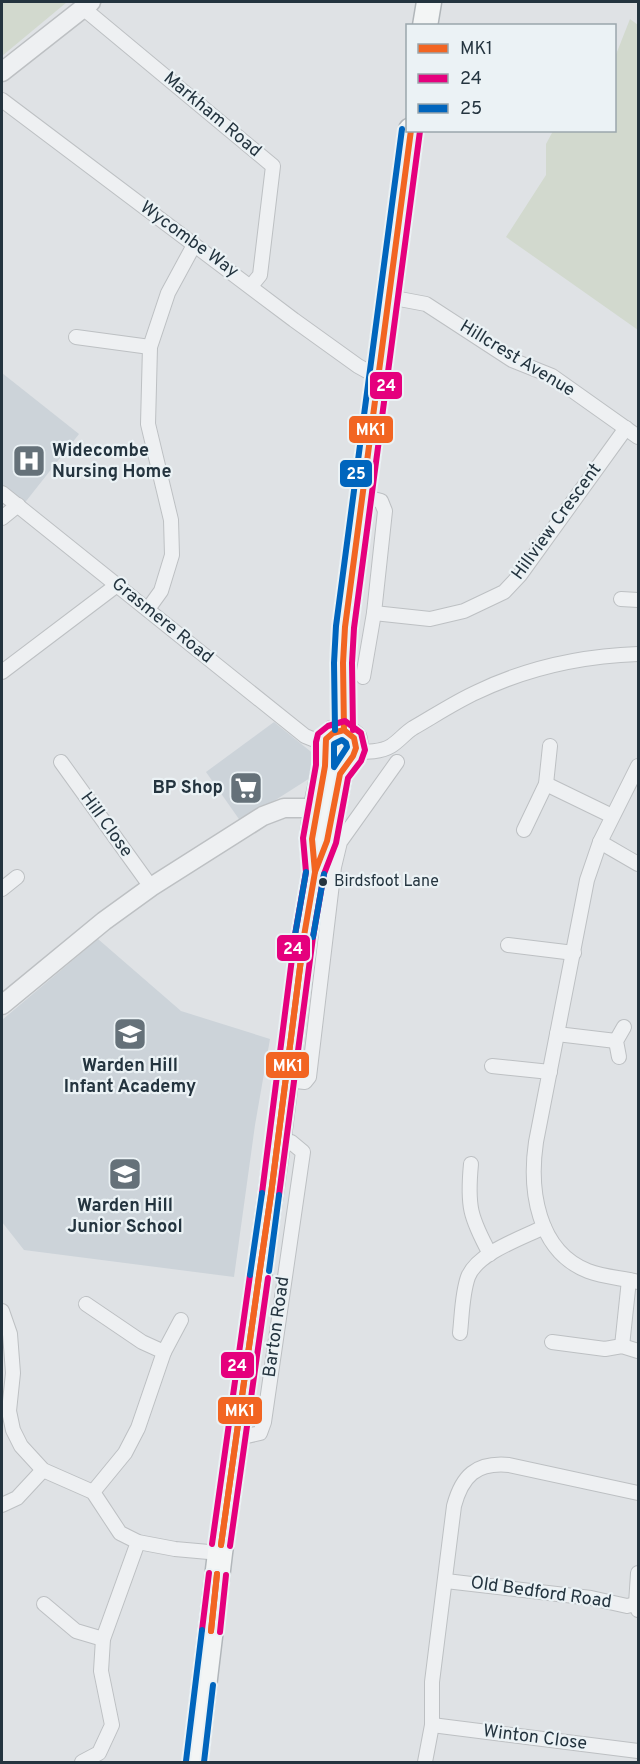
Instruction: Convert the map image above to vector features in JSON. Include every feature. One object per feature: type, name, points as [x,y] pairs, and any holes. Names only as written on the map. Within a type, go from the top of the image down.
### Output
[{"type":"highway","points":[[425,24],[429,2]]},
{"type":"highway","points":[[345,730],[333,733],[326,739],[325,748],[336,762],[353,756],[354,738],[345,730],[343,663],[345,627],[411,132]]},
{"type":"highway","name":"Barton Road","points":[[315,872],[312,838],[325,766],[325,748]]},
{"type":"highway","name":"Barton Road","points":[[195,1762],[220,1553],[278,1141],[304,936],[315,872],[327,842],[340,774],[353,756]]},
{"type":"street","points":[[2,72],[87,5]]},
{"type":"street","name":"Markham Road","points":[[87,5],[273,166],[260,275],[251,286]]},
{"type":"street","name":"Wycombe Way","points":[[2,100],[294,320],[358,366],[378,377]]},
{"type":"street","points":[[148,609],[161,591],[172,555],[171,520],[148,424],[150,346],[168,293],[194,245]]},
{"type":"street","name":"Hillcrest Avenue","points":[[389,297],[426,304],[512,360],[552,376],[639,437]]},
{"type":"street","points":[[76,337],[150,346]]},
{"type":"street","name":"Hillview Crescent","points":[[374,613],[430,619],[464,611],[504,592],[520,575],[626,428]]},
{"type":"street","name":"Grasmere Road","points":[[2,493],[305,736],[325,748]]},
{"type":"street","points":[[363,496],[381,501],[386,511],[374,613],[363,677]]},
{"type":"street","points":[[2,518],[18,506]]},
{"type":"street","points":[[2,672],[117,585]]},
{"type":"street","points":[[621,598],[639,600]]},
{"type":"street","points":[[353,756],[390,746],[410,730],[477,692],[516,676],[547,666],[639,654]]},
{"type":"street","points":[[524,830],[546,784],[550,746]]},
{"type":"street","name":"Hill Close","points":[[61,762],[152,887]]},
{"type":"street","points":[[286,1080],[305,1082],[309,1077],[338,848],[345,834],[397,762]]},
{"type":"street","points":[[622,1346],[634,1281],[588,1271],[562,1255],[544,1227],[535,1196],[533,1161],[587,880],[600,842],[639,766]]},
{"type":"street","points":[[366,779],[378,788]]},
{"type":"street","points":[[546,784],[612,816]]},
{"type":"street","points":[[2,1005],[69,948],[152,887],[263,816],[284,808],[316,808]]},
{"type":"street","points":[[600,842],[639,864]]},
{"type":"street","points":[[2,889],[17,877]]},
{"type":"street","points":[[508,945],[574,953]]},
{"type":"street","points":[[620,1057],[616,1041],[624,1027]]},
{"type":"street","points":[[557,1034],[616,1041]]},
{"type":"street","points":[[492,1066],[550,1072]]},
{"type":"street","name":"Barton Road","points":[[237,1434],[247,1436],[260,1434],[264,1422],[303,1152],[291,1142],[278,1141]]},
{"type":"street","points":[[471,1164],[468,1199],[470,1213],[490,1254]]},
{"type":"street","points":[[460,1333],[468,1278],[474,1266],[490,1254],[544,1227]]},
{"type":"street","points":[[266,1229],[290,1233]]},
{"type":"street","points":[[86,1304],[142,1342],[164,1352]]},
{"type":"street","points":[[2,1311],[10,1334],[7,1373],[9,1411],[13,1430],[21,1446],[44,1470],[93,1492],[120,1533],[138,1542],[175,1549],[220,1553]]},
{"type":"street","points":[[93,1492],[125,1453],[138,1428],[164,1352],[181,1320]]},
{"type":"street","points":[[552,1342],[605,1349],[622,1346],[639,1351]]},
{"type":"street","name":"Old Bedford Road","points":[[425,1762],[432,1725],[432,1682],[454,1506],[458,1490],[468,1475],[495,1464],[518,1466],[639,1493]]},
{"type":"street","points":[[2,1504],[17,1498],[44,1470]]},
{"type":"street","points":[[82,1762],[99,1754],[112,1725],[101,1671],[103,1639],[138,1542]]},
{"type":"street","name":"Old Bedford Road","points":[[446,1581],[591,1598],[637,1607],[639,1573]]},
{"type":"street","points":[[44,1604],[76,1631],[103,1639]]},
{"type":"street","name":"Winton Close","points":[[432,1725],[639,1751]]},
{"type":"shaded area","points":[[2,2],[67,2],[2,56]]},
{"type":"shaded area","points":[[630,19],[638,25],[638,330],[506,237],[546,175],[546,144],[552,132],[616,132],[616,54]]},
{"type":"shaded area","name":"Widecombe Nursing Home","points":[[2,373],[79,434],[23,505],[2,488]]},
{"type":"shaded area","points":[[274,722],[315,755],[310,778],[241,822],[206,772]]},
{"type":"shaded area","name":"Warden Hill Junior School","points":[[98,939],[181,1011],[270,1039],[255,1125],[234,1277],[24,1250],[2,1222],[2,1020]]},
{"type":"transit line","name":"25","points":[[335,730],[336,626],[402,129]]},
{"type":"transit line","name":"MK1","points":[[344,730],[345,627],[411,132]]},
{"type":"transit line","name":"24","points":[[353,730],[354,628],[420,132]]},
{"type":"transit line","name":"24","points":[[262,1193],[295,935],[306,872],[303,838],[316,765],[316,742],[318,734],[328,726],[345,721],[361,733],[365,750],[361,761],[348,778],[336,843],[324,874],[313,937],[279,1195]]},
{"type":"transit line","name":"MK1","points":[[344,730],[354,738],[356,748],[340,774],[327,841],[315,872],[312,839],[325,766],[326,739],[333,733],[344,730]]},
{"type":"transit line","name":"25","points":[[342,740],[347,747],[334,767],[334,744],[342,740]]},
{"type":"transit line","name":"25","points":[[295,935],[306,872]]},
{"type":"transit line","name":"MK1","points":[[304,936],[315,872]]},
{"type":"transit line","name":"25","points":[[313,937],[324,874]]},
{"type":"transit line","name":"MK1","points":[[271,1194],[304,936]]},
{"type":"transit line","name":"MK1","points":[[271,1194],[304,936]]},
{"type":"transit line","name":"25","points":[[250,1275],[262,1193]]},
{"type":"transit line","name":"MK1","points":[[259,1276],[271,1194]]},
{"type":"transit line","name":"MK1","points":[[259,1276],[271,1194]]},
{"type":"transit line","name":"25","points":[[269,1271],[279,1195]]},
{"type":"transit line","name":"24","points":[[212,1544],[250,1275]]},
{"type":"transit line","name":"MK1","points":[[221,1545],[259,1276]]},
{"type":"transit line","name":"MK1","points":[[221,1545],[259,1276]]},
{"type":"transit line","name":"24","points":[[230,1546],[268,1278]]},
{"type":"transit line","name":"24","points":[[202,1630],[209,1573]]},
{"type":"transit line","name":"MK1","points":[[211,1631],[217,1574]]},
{"type":"transit line","name":"MK1","points":[[211,1631],[217,1574]]},
{"type":"transit line","name":"24","points":[[220,1632],[226,1575]]},
{"type":"transit line","name":"25","points":[[186,1761],[202,1630]]},
{"type":"transit line","name":"25","points":[[204,1762],[213,1685]]},
{"type":"place","name":"Widecombe Nursing Home","points":[[29,461]]},
{"type":"place","name":"BP Shop","points":[[246,788]]},
{"type":"place","name":"Birdsfoot Lane","points":[[323,882]]},
{"type":"place","name":"Warden Hill Infant Academy","points":[[130,1034]]},
{"type":"place","name":"Warden Hill Junior School","points":[[125,1174]]}]
